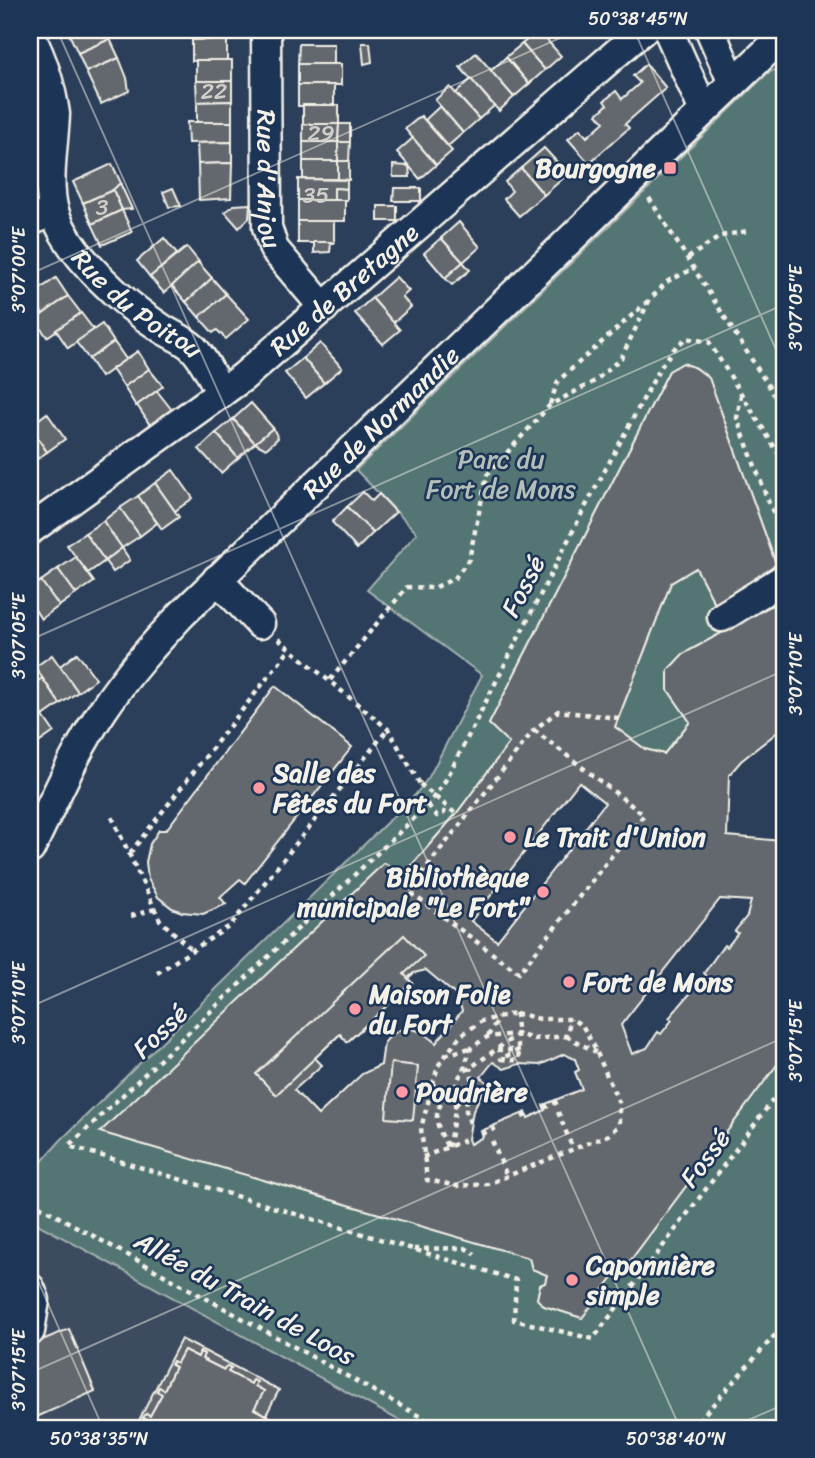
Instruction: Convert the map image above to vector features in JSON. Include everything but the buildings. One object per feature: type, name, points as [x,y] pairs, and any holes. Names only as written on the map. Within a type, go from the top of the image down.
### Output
[{"type":"street","name":"Rue d'Anjou","points":[[266,30],[267,227],[274,250],[324,308]]},
{"type":"street","name":"Rue de Bretagne","points":[[30,530],[222,394],[643,30]]},
{"type":"street","points":[[668,30],[704,111]]},
{"type":"street","points":[[710,30],[733,83]]},
{"type":"street","name":"Rue de Normandie","points":[[30,849],[88,735],[120,686],[159,638],[217,579],[785,34]]},
{"type":"street","points":[[30,35],[43,63],[55,121],[51,186],[42,216]]},
{"type":"street","name":"Rue du Poitou","points":[[42,216],[69,241],[101,278],[146,317],[193,348],[222,394]]},
{"type":"street","points":[[722,617],[785,578]]},
{"type":"street","points":[[217,579],[260,624]]},
{"type":"street","points":[[30,1288],[35,1300],[30,1331]]},
{"type":"path","points":[[635,177],[785,412]]},
{"type":"path","points":[[688,258],[721,236],[747,231]]},
{"type":"path","points":[[550,405],[558,380],[668,281],[695,268]]},
{"type":"path","points":[[330,680],[407,587],[434,587],[455,578],[469,559],[487,474],[550,405],[595,381],[621,359],[650,299]]},
{"type":"path","name":"Fossé","points":[[785,464],[709,342],[686,338],[673,350],[582,513],[447,778],[428,804],[69,1146],[516,1280],[514,1321],[593,1339],[785,1084]]},
{"type":"path","points":[[741,393],[737,418],[770,506],[785,534]]},
{"type":"path","points":[[260,624],[388,729],[420,784],[456,814]]},
{"type":"path","points":[[130,853],[290,649]]},
{"type":"path","points":[[534,730],[644,815],[519,973],[408,891],[534,730],[558,711],[618,718]]},
{"type":"path","points":[[157,973],[230,926],[388,729]]},
{"type":"path","points":[[428,804],[437,816],[444,813],[446,805]]},
{"type":"path","points":[[112,817],[160,920],[192,950]]},
{"type":"path","points":[[131,916],[155,909]]},
{"type":"path","points":[[516,1013],[519,1062],[501,1059],[518,1050]]},
{"type":"path","points":[[516,1013],[540,1019],[571,1019],[582,1025],[619,1103],[620,1125],[608,1135],[488,1184],[441,1184],[427,1180],[421,1128],[438,1066],[460,1036],[482,1021],[499,1017],[516,1013]]},
{"type":"path","points":[[445,1055],[471,1048],[487,1037],[499,1017]]},
{"type":"path","points":[[566,1036],[571,1019]]},
{"type":"path","points":[[487,1037],[517,1034],[534,1039],[566,1036],[597,1054]]},
{"type":"path","points":[[463,1071],[517,1034]]},
{"type":"path","points":[[438,1105],[463,1071],[471,1048]]},
{"type":"path","points":[[496,1050],[518,1050]]},
{"type":"path","points":[[455,1106],[473,1082],[470,1068]]},
{"type":"path","points":[[433,1080],[438,1105],[436,1124],[448,1147]]},
{"type":"path","points":[[448,1147],[455,1106],[454,1086]]},
{"type":"path","points":[[467,1093],[484,1086]]},
{"type":"path","points":[[467,1093],[466,1111],[470,1123]]},
{"type":"path","points":[[544,1108],[562,1100]]},
{"type":"path","points":[[558,1112],[573,1149]]},
{"type":"path","points":[[482,1134],[496,1128]]},
{"type":"path","points":[[423,1157],[468,1139]]},
{"type":"path","points":[[492,1140],[507,1176]]},
{"type":"path","name":"Allée du Train de Loos","points":[[30,1202],[441,1428]]},
{"type":"path","points":[[410,1249],[465,1248],[475,1254]]},
{"type":"path","points":[[692,1428],[785,1324]]},
{"type":"shaded area","points":[[30,1220],[49,1231],[413,1428],[30,1428]]},
{"type":"green space","name":"Parc du Fort de Mons","points":[[785,65],[785,598],[683,654],[668,670],[668,690],[690,722],[664,754],[645,749],[615,727],[671,583],[696,568],[716,606],[776,564],[709,378],[696,368],[683,363],[669,371],[489,724],[509,743],[456,814],[405,873],[384,864],[101,1132],[529,1258],[532,1269],[547,1275],[545,1283],[540,1285],[537,1299],[545,1306],[582,1317],[625,1261],[630,1261],[785,1054],[785,1428],[413,1428],[30,1220],[30,1175],[60,1141],[415,795],[429,777],[482,675],[367,590],[417,533],[356,470],[768,73]]},
{"type":"place","name":"Bourgogne","points":[[670,168]]},
{"type":"place","name":"Salle des Fêtes du Fort","points":[[259,788]]},
{"type":"place","name":"Le Trait d'Union","points":[[510,837]]},
{"type":"place","name":"Bibliothèque municipale \"Le Fort\"","points":[[543,892]]},
{"type":"place","name":"Fort de Mons","points":[[569,982]]},
{"type":"place","name":"Maison Folie du Fort","points":[[355,1009]]},
{"type":"place","name":"Poudrière","points":[[402,1092]]},
{"type":"place","name":"Caponnière simple","points":[[572,1280]]}]
